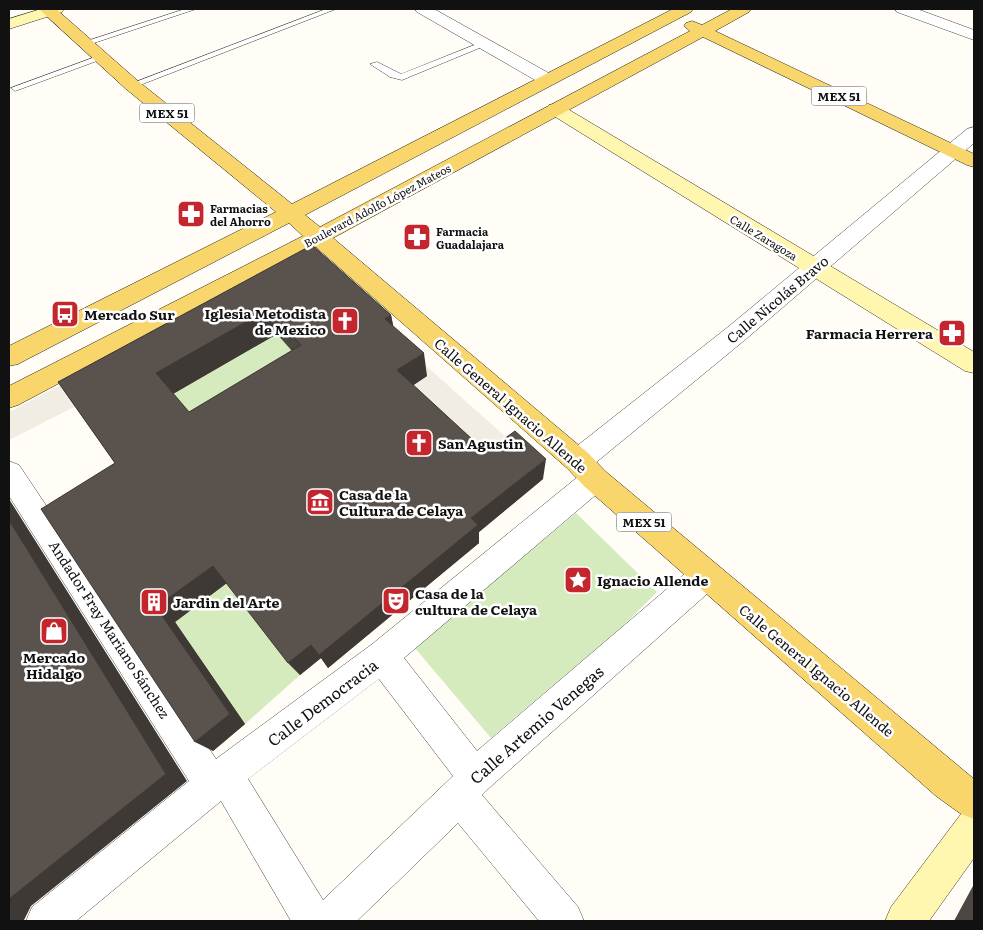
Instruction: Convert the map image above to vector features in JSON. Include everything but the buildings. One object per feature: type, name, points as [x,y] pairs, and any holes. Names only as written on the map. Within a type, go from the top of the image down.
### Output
[{"type":"main road","name":"MEX 51","points":[[651,9],[704,30],[974,161]]},
{"type":"main road","points":[[9,357],[685,9]]},
{"type":"main road","name":"Boulevard Adolfo López Mateos","points":[[9,398],[318,237],[743,9]]},
{"type":"main road","name":"Calle General Ignacio Allende","points":[[51,10],[132,86],[290,213],[706,575],[942,776],[974,801]]},
{"type":"street","points":[[423,9],[548,80]]},
{"type":"street","points":[[903,9],[974,35]]},
{"type":"street","points":[[9,24],[51,10]]},
{"type":"street","name":"Calle Zaragoza","points":[[555,109],[974,364]]},
{"type":"street","name":"Calle Nicolás Bravo","points":[[586,470],[737,333],[974,133]]},
{"type":"street","name":"Calle Democracia","points":[[46,921],[218,780],[382,656],[586,470]]},
{"type":"street","name":"Andador Fray Mariano Sánchez","points":[[9,473],[314,921]]},
{"type":"street","name":"Calle Artemio Venegas","points":[[329,921],[467,786],[706,575]]},
{"type":"street","points":[[382,656],[467,786],[564,921]]},
{"type":"street","points":[[906,921],[974,827]]},
{"type":"lane","points":[[85,43],[192,9]]},
{"type":"lane","points":[[132,86],[332,9]]},
{"type":"lane","points":[[374,64],[393,75],[402,77],[485,44]]},
{"type":"lane","points":[[15,88],[102,58]]},
{"type":"green space","points":[[310,315],[339,343],[203,434],[171,395]]},
{"type":"green space","points":[[576,513],[657,592],[622,627],[491,738],[414,647]]},
{"type":"green space","points":[[228,582],[300,675],[245,724],[175,622]]},
{"type":"shaded area","points":[[302,258],[78,405],[9,440],[9,412]]},
{"type":"shaded area","points":[[396,339],[518,448],[487,473],[402,393],[427,376]]},
{"type":"place","name":"Farmacias del Ahorro","points":[[191,214]]},
{"type":"place","name":"Farmacia Guadalajara","points":[[417,237]]},
{"type":"place","name":"Mercado Sur","points":[[65,314]]},
{"type":"place","name":"Iglesia Metodista de Mexico","points":[[345,321]]},
{"type":"place","name":"Farmacia Herrera","points":[[952,333]]},
{"type":"place","name":"San Agustin","points":[[419,443]]},
{"type":"place","name":"Casa de la Cultura de Celaya","points":[[320,502]]},
{"type":"place","name":"Ignacio Allende","points":[[578,580]]},
{"type":"place","name":"Casa de la cultura de Celaya","points":[[396,601]]},
{"type":"place","name":"Jardin del Arte","points":[[154,602]]},
{"type":"place","name":"Mercado Hidalgo","points":[[54,631]]}]
